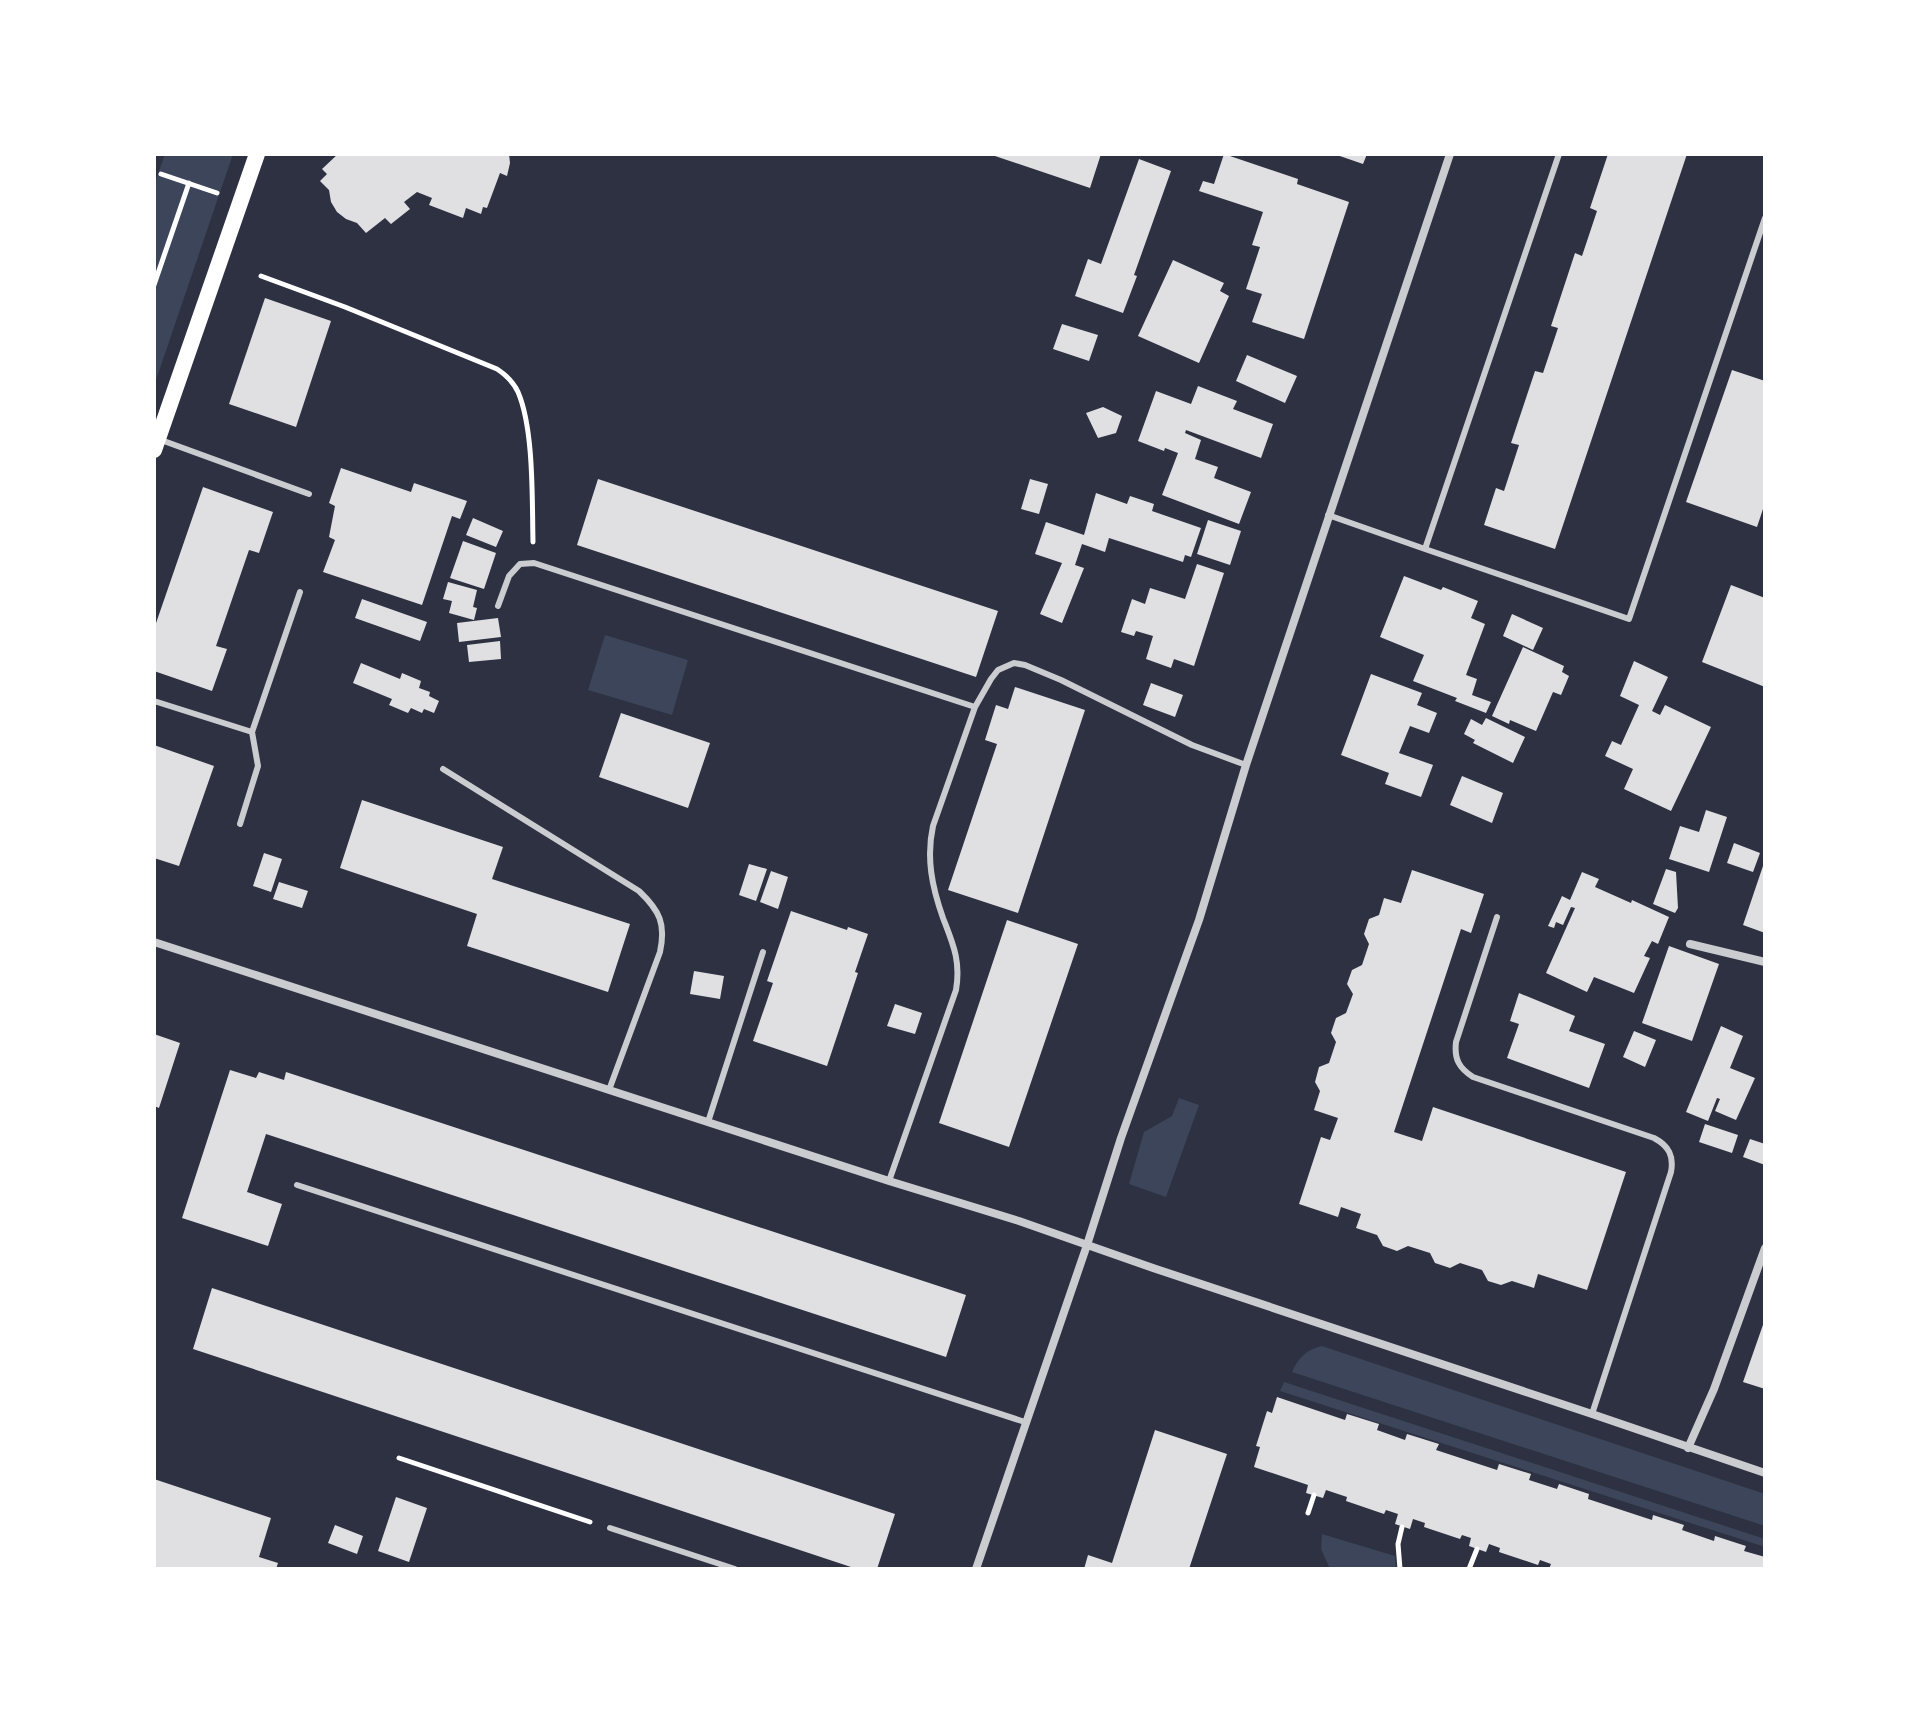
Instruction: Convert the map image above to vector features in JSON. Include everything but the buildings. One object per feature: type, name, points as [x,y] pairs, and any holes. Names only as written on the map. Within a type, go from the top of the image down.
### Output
[{"type":"main road","points":[[156,444],[257,154]]},
{"type":"street","points":[[976,1569],[1121,1138],[1199,920],[1246,765],[1450,154]]},
{"type":"street","points":[[154,942],[1019,1221],[1765,1473]]},
{"type":"street","points":[[1690,944],[1765,962]]},
{"type":"street","points":[[1688,1448],[1714,1389],[1765,1248]]},
{"type":"lane","points":[[1425,549],[1559,154]]},
{"type":"lane","points":[[1328,515],[1629,619],[1765,218]]},
{"type":"lane","points":[[156,444],[309,494]]},
{"type":"lane","points":[[498,606],[509,576],[520,564],[534,563],[975,707]]},
{"type":"lane","points":[[240,824],[258,766],[252,732],[300,592]]},
{"type":"lane","points":[[889,1181],[956,990],[958,962],[935,893],[929,864],[933,826],[975,707],[998,670],[1014,663],[1025,665],[1192,745],[1246,765]]},
{"type":"lane","points":[[154,701],[252,732]]},
{"type":"lane","points":[[443,769],[639,891],[656,909],[663,931],[660,952],[609,1090]]},
{"type":"lane","points":[[1497,917],[1456,1042],[1454,1053],[1457,1063],[1473,1077],[1654,1138],[1670,1151],[1673,1162],[1592,1414]]},
{"type":"lane","points":[[708,1122],[763,952]]},
{"type":"lane","points":[[297,1185],[1025,1422]]},
{"type":"lane","points":[[610,1528],[735,1569]]},
{"type":"path","points":[[161,174],[219,194]]},
{"type":"path","points":[[154,285],[189,183]]},
{"type":"path","points":[[261,276],[484,363],[512,382],[518,392],[527,432],[534,563]]},
{"type":"path","points":[[399,1458],[610,1528]]},
{"type":"path","points":[[1308,1513],[1314,1495]]},
{"type":"path","points":[[1400,1569],[1398,1544],[1402,1527]]},
{"type":"path","points":[[1469,1569],[1477,1549]]},
{"type":"shaded area","points":[[165,154],[232,154],[232,157],[154,386],[154,185]]},
{"type":"shaded area","points":[[605,635],[688,660],[672,715],[588,690]]},
{"type":"shaded area","points":[[1179,1098],[1199,1105],[1166,1197],[1129,1184],[1144,1132],[1172,1116]]},
{"type":"shaded area","points":[[1322,1346],[1765,1494],[1765,1526],[1292,1372],[1304,1355]]},
{"type":"shaded area","points":[[1284,1382],[1765,1539],[1765,1547],[1280,1391]]},
{"type":"shaded area","points":[[1322,1534],[1395,1556],[1396,1569],[1330,1569],[1321,1549]]}]
